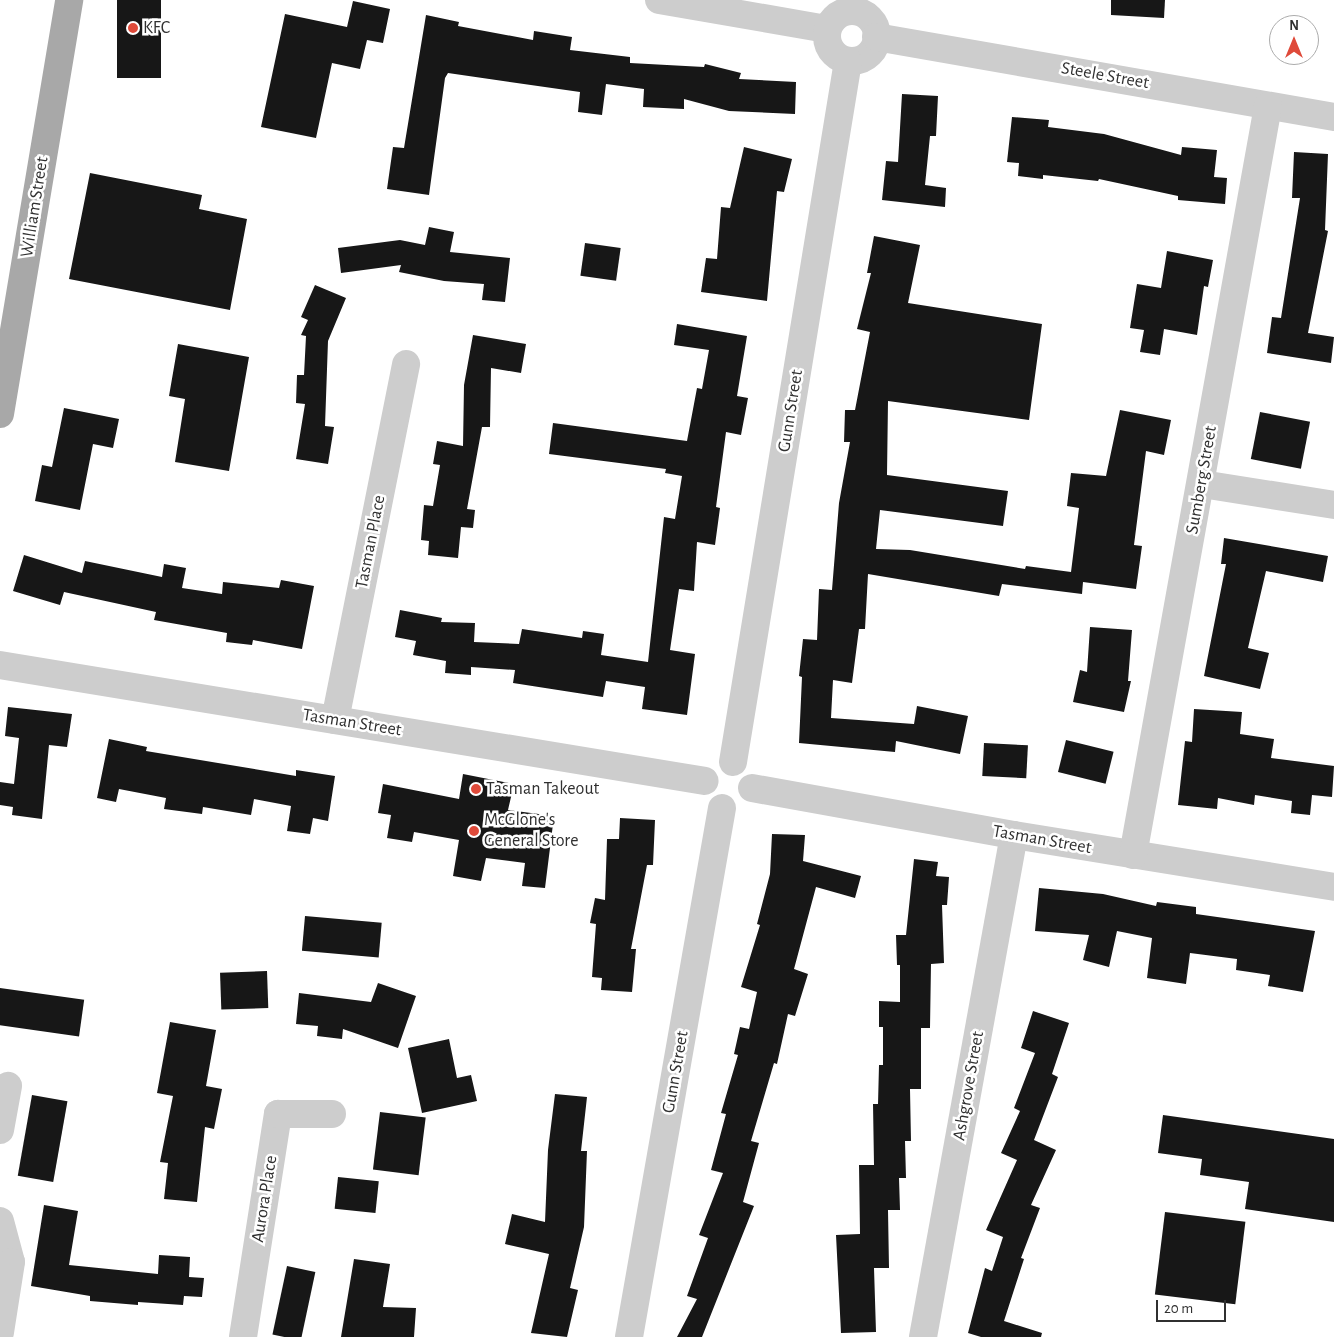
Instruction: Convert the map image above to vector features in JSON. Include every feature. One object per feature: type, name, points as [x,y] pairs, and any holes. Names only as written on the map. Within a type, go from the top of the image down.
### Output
[{"type":"main road","name":"William Street","points":[[0,414],[69,0]]},
{"type":"street","points":[[659,0],[827,30]]},
{"type":"street","points":[[859,6],[869,18],[876,37],[869,54],[848,61],[832,51],[827,30],[843,13],[859,6]]},
{"type":"street","name":"Steele Street","points":[[876,37],[1334,117]]},
{"type":"street","name":"Gunn Street","points":[[733,762],[848,61]]},
{"type":"street","name":"Sumberg Street","points":[[1133,855],[1202,484],[1268,106]]},
{"type":"street","name":"Tasman Place","points":[[335,720],[406,364]]},
{"type":"street","points":[[1202,484],[1334,505]]},
{"type":"street","name":"Tasman Street","points":[[0,666],[705,781]]},
{"type":"street","points":[[733,762],[749,774],[752,788],[750,796],[738,807],[722,808],[708,798],[705,781],[712,768],[733,762]]},
{"type":"street","name":"Tasman Street","points":[[752,788],[1014,836],[1334,887]]},
{"type":"street","name":"Gunn Street","points":[[629,1337],[722,808]]},
{"type":"street","name":"Ashgrove Street","points":[[923,1337],[1014,836]]},
{"type":"street","points":[[0,1130],[8,1086]]},
{"type":"street","name":"Aurora Place","points":[[243,1337],[278,1114],[332,1114]]},
{"type":"street","points":[[0,1221],[11,1262],[0,1332]]},
{"type":"building","points":[[117,0],[161,0],[161,78],[117,78]]},
{"type":"building","points":[[1111,0],[1165,0],[1164,18],[1111,15]]},
{"type":"building","points":[[353,1],[390,9],[383,43],[367,40],[360,69],[332,63],[316,138],[261,127],[285,14],[347,27]]},
{"type":"building","points":[[426,15],[459,22],[458,26],[533,40],[534,31],[572,37],[570,50],[630,57],[630,63],[704,67],[705,64],[741,73],[739,79],[796,82],[795,114],[729,111],[684,99],[684,109],[643,107],[644,89],[606,84],[602,115],[578,112],[580,92],[448,73],[445,78],[429,195],[387,189],[393,147],[404,148]]},
{"type":"building","points":[[902,94],[938,96],[936,136],[930,136],[925,185],[946,188],[945,207],[882,200],[886,161],[898,162]]},
{"type":"building","points":[[1012,117],[1049,120],[1048,127],[1104,134],[1181,155],[1182,147],[1217,150],[1214,177],[1227,178],[1225,204],[1178,200],[1178,196],[1099,179],[1098,181],[1043,175],[1043,179],[1018,176],[1019,163],[1007,162]]},
{"type":"building","points":[[744,147],[792,159],[784,192],[777,191],[767,301],[701,292],[706,258],[717,259],[721,207],[730,208]]},
{"type":"building","points":[[1294,152],[1328,154],[1325,230],[1328,231],[1308,333],[1334,337],[1331,363],[1267,353],[1272,317],[1281,318],[1300,198],[1292,198]]},
{"type":"building","points":[[90,173],[202,195],[199,209],[247,219],[230,310],[69,279]]},
{"type":"building","points":[[429,227],[454,232],[450,252],[510,258],[505,302],[482,300],[484,284],[444,281],[399,272],[401,265],[341,273],[338,248],[400,240],[425,245]]},
{"type":"building","points":[[874,236],[920,245],[908,303],[1042,324],[1029,420],[888,401],[887,475],[1008,491],[1003,526],[880,510],[876,549],[910,550],[1025,569],[1026,566],[1071,572],[1079,508],[1067,506],[1071,473],[1106,476],[1120,410],[1171,420],[1164,455],[1146,451],[1134,545],[1142,546],[1136,589],[1083,582],[1082,594],[1002,584],[999,596],[868,574],[865,629],[859,629],[852,683],[833,680],[831,718],[914,724],[917,706],[968,716],[960,754],[896,741],[895,752],[799,743],[802,677],[799,676],[803,639],[817,640],[819,589],[832,590],[839,503],[850,442],[844,442],[845,410],[855,410],[870,332],[857,329],[871,273],[867,273]]},
{"type":"building","points":[[585,243],[621,248],[616,281],[580,276]]},
{"type":"building","points":[[1167,251],[1213,260],[1208,287],[1204,286],[1197,335],[1164,329],[1160,355],[1140,352],[1144,330],[1130,328],[1137,284],[1161,288]]},
{"type":"building","points":[[315,285],[346,298],[328,341],[325,426],[334,427],[328,464],[296,459],[305,404],[296,403],[297,375],[304,375],[306,336],[301,335],[308,320],[301,317]]},
{"type":"building","points":[[677,324],[747,336],[737,396],[748,398],[741,435],[726,432],[716,507],[720,508],[715,545],[697,542],[694,591],[679,589],[670,650],[695,654],[687,715],[642,709],[645,687],[606,681],[603,697],[513,683],[515,670],[471,667],[471,675],[445,673],[446,661],[413,655],[416,641],[395,637],[400,610],[442,618],[441,622],[475,623],[474,642],[519,644],[522,629],[582,638],[583,631],[604,634],[601,655],[648,662],[664,517],[675,519],[682,476],[665,473],[666,469],[549,454],[553,423],[687,441],[697,388],[702,389],[709,350],[674,345]]},
{"type":"building","points":[[473,335],[526,344],[521,373],[491,368],[490,427],[482,427],[467,509],[475,510],[473,528],[461,527],[458,558],[428,555],[429,541],[421,540],[424,505],[433,506],[440,465],[433,464],[437,441],[463,446],[464,385]]},
{"type":"building","points":[[178,344],[249,357],[229,471],[175,462],[185,399],[169,396]]},
{"type":"building","points":[[64,408],[119,419],[113,448],[93,444],[80,510],[35,501],[42,465],[52,467]]},
{"type":"building","points":[[1260,412],[1310,422],[1301,469],[1251,459]]},
{"type":"building","points":[[1224,538],[1328,556],[1323,582],[1266,571],[1248,648],[1269,653],[1260,689],[1204,676],[1226,564],[1221,564]]},
{"type":"building","points":[[24,555],[82,573],[85,561],[162,577],[164,564],[186,568],[182,588],[222,594],[223,582],[279,588],[281,580],[314,586],[302,649],[253,640],[252,645],[226,642],[227,633],[154,620],[156,612],[64,592],[60,605],[13,591]]},
{"type":"building","points":[[1090,627],[1132,630],[1128,681],[1131,681],[1124,712],[1073,702],[1080,670],[1087,672]]},
{"type":"building","points":[[8,707],[72,714],[67,747],[49,745],[42,819],[12,815],[13,807],[0,805],[0,782],[14,784],[19,738],[5,736]]},
{"type":"building","points":[[1194,709],[1242,712],[1240,734],[1274,739],[1271,758],[1334,766],[1332,797],[1312,795],[1310,815],[1291,813],[1292,801],[1255,795],[1254,805],[1218,798],[1217,809],[1178,805],[1185,741],[1192,742]]},
{"type":"building","points":[[109,739],[147,747],[146,751],[296,776],[296,770],[335,776],[328,821],[313,818],[310,834],[287,831],[291,806],[254,799],[251,815],[203,807],[202,814],[164,809],[166,798],[119,789],[116,802],[97,798]]},
{"type":"building","points":[[1066,740],[1114,752],[1106,784],[1058,772]]},
{"type":"building","points":[[984,743],[1028,745],[1026,778],[982,776]]},
{"type":"building","points":[[463,774],[514,784],[508,810],[554,816],[545,888],[522,886],[525,863],[486,858],[481,881],[453,876],[459,840],[414,832],[412,842],[387,838],[391,815],[378,813],[383,784],[459,799]]},
{"type":"building","points":[[620,818],[655,820],[653,865],[647,865],[631,949],[636,949],[632,992],[601,990],[602,978],[592,977],[596,924],[590,923],[595,898],[605,900],[607,839],[619,839]]},
{"type":"building","points":[[772,834],[805,835],[803,861],[861,876],[855,898],[816,887],[794,969],[808,974],[795,1016],[788,1014],[777,1064],[774,1063],[751,1141],[759,1143],[743,1202],[754,1206],[702,1337],[677,1337],[697,1299],[687,1296],[708,1238],[699,1235],[723,1173],[711,1170],[726,1114],[721,1113],[738,1055],[734,1054],[740,1027],[749,1029],[757,992],[741,987],[760,925],[757,924],[770,874]]},
{"type":"building","points":[[914,859],[938,862],[936,876],[949,877],[947,905],[942,905],[944,963],[931,964],[930,1028],[921,1028],[921,1089],[910,1089],[911,1141],[905,1141],[906,1178],[899,1178],[900,1210],[888,1210],[889,1268],[874,1268],[876,1332],[841,1333],[836,1235],[860,1234],[859,1165],[874,1165],[873,1104],[878,1104],[879,1065],[883,1065],[883,1027],[879,1027],[879,1001],[900,1002],[900,965],[897,965],[896,935],[906,935]]},
{"type":"building","points":[[1039,888],[1103,894],[1156,906],[1157,902],[1196,907],[1196,914],[1315,931],[1303,992],[1268,986],[1270,975],[1236,970],[1237,959],[1190,953],[1186,984],[1147,978],[1152,938],[1117,931],[1109,967],[1083,960],[1089,935],[1035,931]]},
{"type":"building","points":[[305,916],[382,923],[379,958],[302,951]]},
{"type":"building","points":[[267,971],[268,1008],[221,1010],[220,973]]},
{"type":"building","points":[[378,983],[416,996],[398,1048],[343,1029],[342,1039],[317,1036],[318,1026],[296,1024],[299,993],[371,1002]]},
{"type":"building","points":[[0,988],[84,1000],[79,1036],[0,1025]]},
{"type":"building","points":[[1033,1011],[1069,1023],[1052,1074],[1058,1077],[1034,1140],[1056,1150],[1031,1205],[1040,1208],[1021,1258],[1024,1259],[1004,1321],[1042,1333],[1041,1337],[981,1337],[968,1333],[985,1268],[992,1271],[1003,1237],[986,1230],[1017,1160],[1001,1153],[1020,1111],[1014,1108],[1035,1053],[1021,1048]]},
{"type":"building","points":[[170,1022],[216,1030],[206,1086],[222,1089],[214,1129],[205,1127],[197,1202],[164,1199],[168,1163],[160,1162],[173,1096],[157,1093]]},
{"type":"building","points":[[449,1039],[457,1078],[471,1075],[477,1101],[422,1113],[408,1048]]},
{"type":"building","points":[[555,1094],[587,1097],[581,1151],[587,1151],[584,1227],[570,1288],[578,1290],[567,1337],[531,1333],[549,1254],[505,1244],[512,1214],[545,1222],[548,1150]]},
{"type":"building","points":[[32,1095],[67,1101],[53,1182],[18,1176]]},
{"type":"building","points":[[380,1112],[426,1118],[419,1175],[373,1170]]},
{"type":"building","points":[[1163,1115],[1334,1139],[1334,1222],[1245,1209],[1249,1182],[1200,1175],[1202,1159],[1158,1153]]},
{"type":"building","points":[[338,1177],[379,1181],[375,1213],[335,1209]]},
{"type":"building","points":[[44,1205],[78,1211],[69,1265],[158,1274],[159,1255],[190,1257],[189,1277],[204,1278],[202,1297],[184,1296],[183,1305],[138,1302],[138,1305],[90,1301],[90,1296],[31,1286]]},
{"type":"building","points":[[1165,1212],[1245,1222],[1235,1304],[1155,1294]]},
{"type":"building","points":[[354,1259],[390,1264],[383,1307],[416,1308],[414,1337],[341,1337]]},
{"type":"building","points":[[287,1266],[315,1272],[302,1337],[272,1334]]},
{"type":"place","name":"KFC","points":[[133,28]]},
{"type":"place","name":"Tasman Takeout","points":[[476,789]]},
{"type":"place","name":"McGlone's General Store","points":[[474,831]]}]
